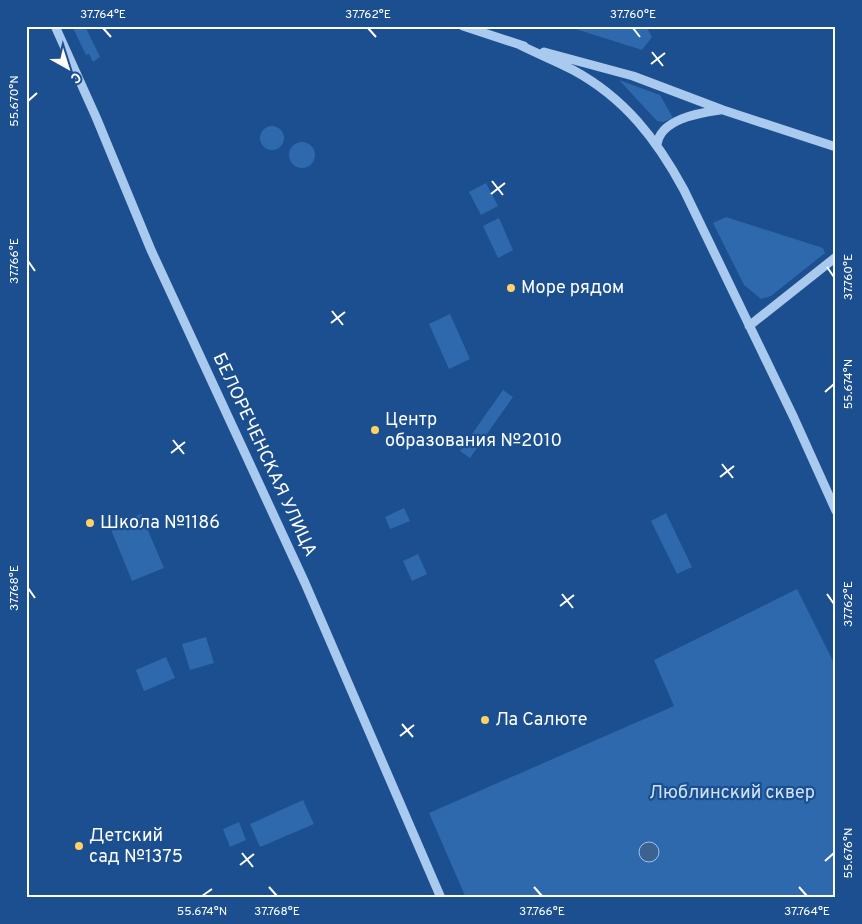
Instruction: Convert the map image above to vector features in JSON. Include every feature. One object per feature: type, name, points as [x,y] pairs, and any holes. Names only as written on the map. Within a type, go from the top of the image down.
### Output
[{"type":"street","name":"БЕЛОРЕЧЕНСКАЯ УЛИЦА","points":[[55,26],[152,250],[305,582],[441,898]]},
{"type":"street","points":[[463,26],[520,45],[633,76],[723,110],[836,147]]},
{"type":"street","points":[[520,45],[573,70],[607,92],[642,125],[668,160],[794,418],[836,511]]},
{"type":"street","points":[[657,145],[661,134],[678,120],[694,114],[723,110]]},
{"type":"street","points":[[748,326],[836,257]]},
{"type":"green space","points":[[72,26],[85,26],[100,57],[93,62],[89,54],[86,55]]},
{"type":"green space","points":[[566,26],[646,26],[652,37],[642,50]]},
{"type":"green space","points":[[619,80],[660,95],[673,118],[663,122],[657,121]]},
{"type":"green space","points":[[272,126],[280,130],[284,138],[280,146],[272,150],[264,146],[260,138],[264,130]]},
{"type":"green space","points":[[302,142],[311,146],[315,155],[311,164],[302,168],[293,164],[289,155],[293,146]]},
{"type":"green space","points":[[486,183],[498,206],[481,215],[469,192]]},
{"type":"green space","points":[[726,217],[823,248],[825,253],[771,296],[761,299],[744,285],[713,223]]},
{"type":"green space","points":[[499,218],[513,250],[498,258],[483,226]]},
{"type":"green space","points":[[450,314],[470,359],[449,369],[429,324]]},
{"type":"green space","points":[[503,390],[513,397],[470,458],[460,451]]},
{"type":"green space","points":[[404,508],[410,521],[390,529],[385,517]]},
{"type":"green space","points":[[666,513],[692,567],[677,574],[651,521]]},
{"type":"green space","points":[[141,514],[164,568],[132,581],[110,527]]},
{"type":"green space","points":[[418,554],[427,574],[412,581],[403,561]]},
{"type":"green space","name":"Люблинский сквер","points":[[797,589],[836,667],[836,898],[466,898],[429,813],[674,706],[654,660]]},
{"type":"green space","points":[[206,637],[214,663],[190,670],[182,644]]},
{"type":"green space","points":[[166,657],[175,678],[144,691],[136,670]]},
{"type":"green space","points":[[303,800],[314,824],[260,847],[250,824]]},
{"type":"green space","points":[[239,822],[246,840],[230,847],[223,829]]},
{"type":"shaded area","points":[[649,842],[656,845],[659,852],[656,859],[649,862],[642,859],[639,852],[642,845]]},
{"type":"place","name":"Море рядом","points":[[511,288]]},
{"type":"place","name":"Центр образования №2010","points":[[375,430]]},
{"type":"place","name":"Школа №1186","points":[[90,523]]},
{"type":"place","name":"Ла Салюте","points":[[485,720]]},
{"type":"place","name":"Детский сад №1375","points":[[79,846]]}]
